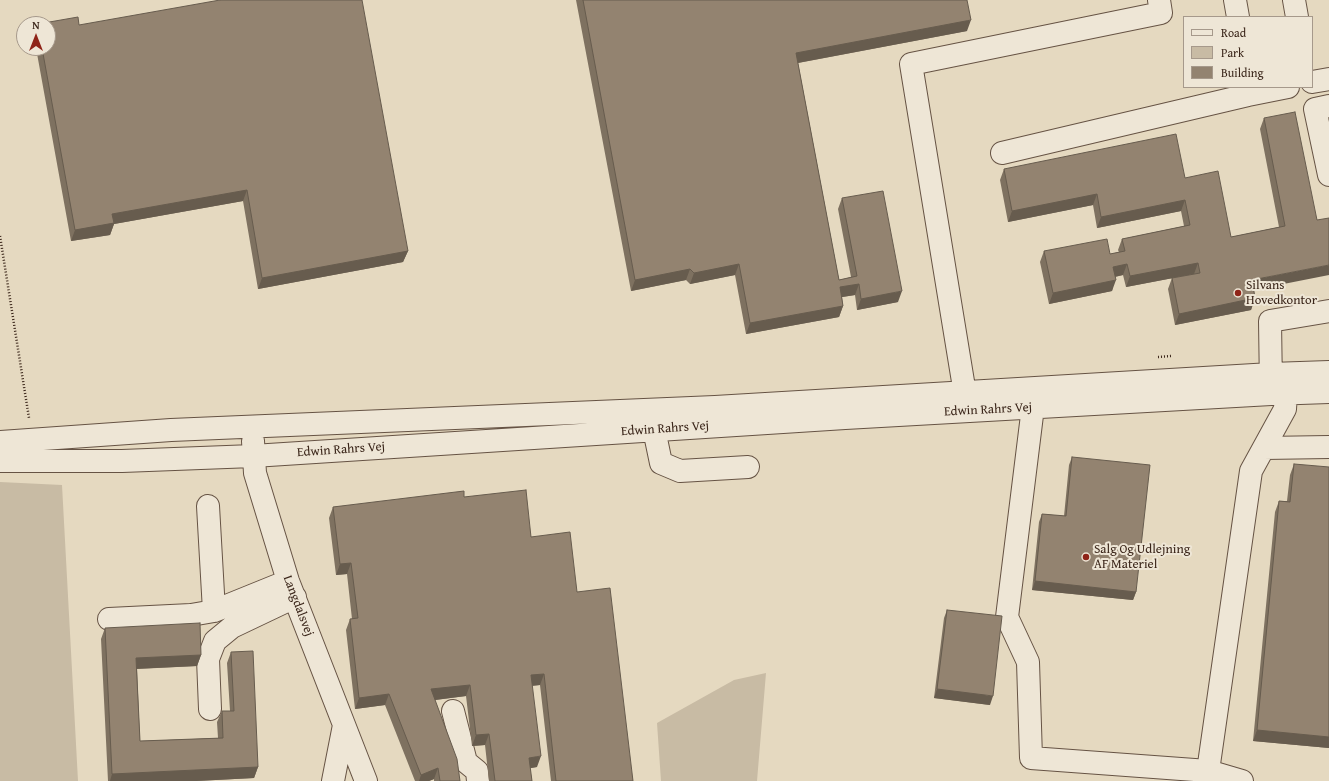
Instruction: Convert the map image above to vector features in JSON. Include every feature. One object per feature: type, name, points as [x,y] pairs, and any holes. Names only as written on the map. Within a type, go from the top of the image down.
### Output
[{"type":"street","points":[[966,401],[911,64],[1161,13],[1159,0]]},
{"type":"street","points":[[1235,0],[1238,16]]},
{"type":"street","points":[[1294,0],[1297,16]]},
{"type":"street","points":[[1313,82],[1329,79]]},
{"type":"street","points":[[1002,153],[1248,91],[1278,88]]},
{"type":"street","points":[[1329,106],[1316,109],[1329,175]]},
{"type":"street","points":[[1208,771],[1251,471],[1285,409],[1276,387],[1270,321],[1329,310]]},
{"type":"street","name":"Edwin Rahrs Vej","points":[[1276,387],[1329,372]]},
{"type":"street","name":"Edwin Rahrs Vej","points":[[0,461],[122,461],[253,456],[654,420],[966,401],[1276,387],[1329,392]]},
{"type":"street","points":[[1033,398],[1007,617],[1028,662],[1031,758],[1208,771],[1242,781]]},
{"type":"street","points":[[654,420],[661,463],[680,471],[748,467]]},
{"type":"street","name":"Edwin Rahrs Vej","points":[[0,442],[252,426],[654,420]]},
{"type":"street","name":"Langdalsvej","points":[[252,426],[254,473],[291,589],[366,781]]},
{"type":"street","points":[[1264,448],[1329,447]]},
{"type":"street","points":[[208,506],[214,611]]},
{"type":"street","points":[[109,619],[191,615],[214,611],[291,589]]},
{"type":"street","points":[[210,709],[208,659],[215,641],[232,627],[291,589]]},
{"type":"street","points":[[453,711],[466,762],[478,770],[478,781]]},
{"type":"street","points":[[333,781],[344,725]]},
{"type":"path","points":[[0,236],[29,421]]},
{"type":"green space","points":[[0,482],[62,485],[78,781],[0,781]]},
{"type":"green space","points":[[766,673],[757,781],[661,781],[657,723],[734,680]]},
{"type":"building","points":[[220,0],[362,0],[408,251],[262,278],[247,190],[112,214],[114,223],[75,230],[43,56],[56,56],[56,21],[78,17],[79,25]]},
{"type":"building","points":[[583,0],[967,0],[971,20],[796,53],[839,280],[857,276],[842,198],[883,191],[902,291],[861,299],[859,284],[840,287],[843,306],[750,323],[739,264],[694,273],[690,269],[635,280]]},
{"type":"building","points":[[1295,112],[1317,220],[1329,218],[1329,265],[1252,280],[1255,298],[1179,314],[1172,278],[1200,273],[1198,263],[1130,276],[1127,264],[1113,267],[1116,280],[1053,293],[1044,251],[1107,239],[1110,254],[1125,251],[1122,239],[1190,225],[1185,200],[1101,217],[1097,194],[1012,211],[1004,169],[1176,134],[1185,178],[1218,171],[1231,237],[1285,226],[1264,118]]},
{"type":"building","name":"Salg Og Udlejning AF Materiel","points":[[1072,457],[1150,465],[1136,592],[1035,581],[1042,514],[1066,516]]},
{"type":"building","points":[[1294,464],[1329,467],[1329,737],[1257,730],[1279,501],[1290,502]]},
{"type":"building","points":[[526,490],[531,537],[570,532],[577,592],[610,588],[633,781],[556,781],[544,674],[531,675],[541,756],[529,758],[532,781],[495,781],[489,734],[476,735],[470,685],[431,689],[457,759],[460,781],[440,781],[438,768],[421,775],[389,694],[359,698],[350,619],[358,618],[351,563],[340,564],[333,507],[464,491],[464,497]]},
{"type":"building","points":[[947,610],[1002,616],[993,696],[937,689]]},
{"type":"building","points":[[200,623],[201,655],[136,658],[140,741],[223,738],[222,711],[234,711],[231,652],[253,651],[258,767],[112,774],[105,628]]},
{"type":"place","name":"Silvans Hovedkontor","points":[[1238,293]]},
{"type":"place","name":"Salg Og Udlejning AF Materiel","points":[[1086,557]]}]
